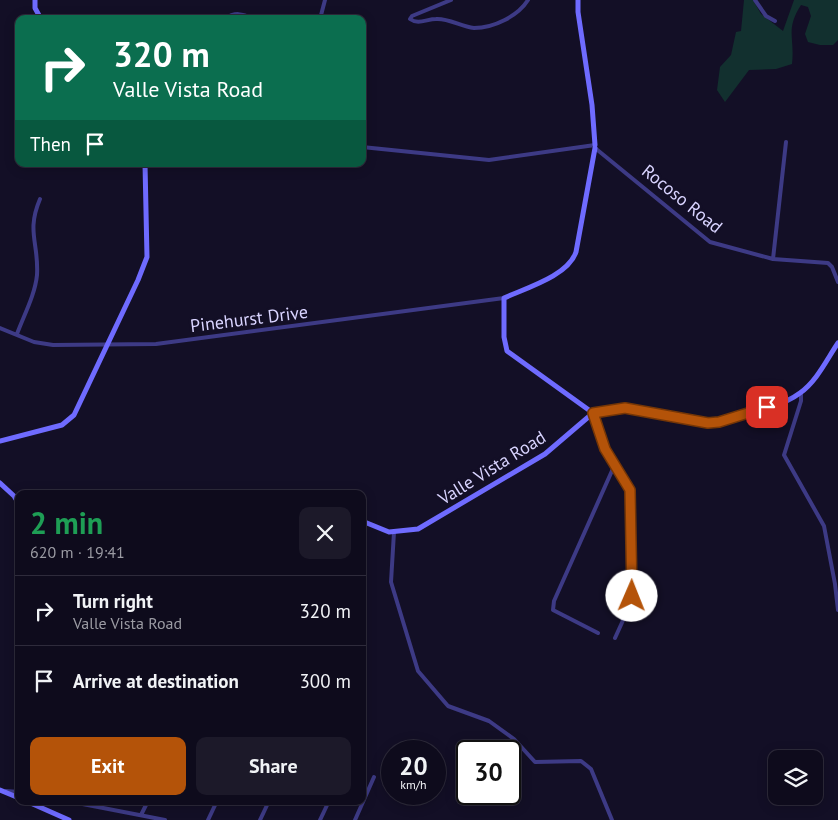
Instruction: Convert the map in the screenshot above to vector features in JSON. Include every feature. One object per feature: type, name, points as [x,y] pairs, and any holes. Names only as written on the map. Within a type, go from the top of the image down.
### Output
[{"type":"street","points":[[35,0],[35,8],[39,15]]},
{"type":"street","points":[[321,15],[325,0]]},
{"type":"street","points":[[451,0],[412,16],[410,19],[418,22],[441,20],[474,28],[490,26],[522,10],[528,0]]},
{"type":"street","points":[[578,0],[578,12],[592,105],[595,146],[576,252],[572,261],[563,270],[504,298],[504,337],[508,351],[593,413],[605,449],[630,490],[633,561],[632,610],[625,616],[614,638]]},
{"type":"street","points":[[755,0],[766,16],[775,20]]},
{"type":"street","points":[[232,15],[236,13],[245,15]]},
{"type":"street","points":[[773,259],[786,142]]},
{"type":"street","points":[[366,147],[489,160],[595,146]]},
{"type":"street","name":"Rocoso Road","points":[[595,146],[710,242],[773,259],[828,263],[832,267],[838,282]]},
{"type":"street","points":[[0,440],[62,425],[74,415],[108,345],[147,257],[145,167]]},
{"type":"street","points":[[17,334],[36,279],[32,227],[34,214],[40,199]]},
{"type":"street","name":"Pinehurst Drive","points":[[0,328],[34,342],[53,345],[156,344],[198,340],[504,298]]},
{"type":"street","points":[[593,413],[625,408],[708,423],[719,422],[786,401],[801,393],[813,380],[838,343]]},
{"type":"street","points":[[801,393],[801,401],[784,455],[824,526],[837,584],[838,610]]},
{"type":"street","name":"Valle Vista Road","points":[[366,523],[385,531],[394,532],[418,529],[545,454],[593,413]]},
{"type":"street","points":[[598,634],[557,614],[553,610],[554,601],[615,464]]},
{"type":"street","points":[[0,483],[15,498]]},
{"type":"street","points":[[394,532],[391,582],[418,671],[448,706],[489,721],[514,739],[535,762],[582,761],[591,769],[612,820]]},
{"type":"street","points":[[366,795],[374,777]]},
{"type":"street","points":[[1,791],[15,792]]},
{"type":"street","points":[[1,791],[15,796]]},
{"type":"street","points":[[35,805],[69,820]]},
{"type":"street","points":[[88,805],[166,820]]},
{"type":"street","points":[[141,815],[146,805]]},
{"type":"street","points":[[208,820],[215,805]]},
{"type":"street","points":[[260,820],[267,805]]},
{"type":"street","points":[[320,820],[327,805]]},
{"type":"street","points":[[355,820],[362,805]]},
{"type":"green space","points":[[744,0],[753,0],[761,14],[783,31],[794,0],[838,0],[838,40],[833,45],[820,45],[808,42],[805,34],[811,16],[808,7],[801,5],[793,21],[792,64],[776,69],[749,70],[725,102],[717,90],[720,67],[731,55],[736,32],[741,31]]},
{"type":"route","points":[[632,596],[633,561],[630,490],[605,449],[593,413],[607,409],[625,408],[694,422],[708,423],[719,422],[767,407]]}]
